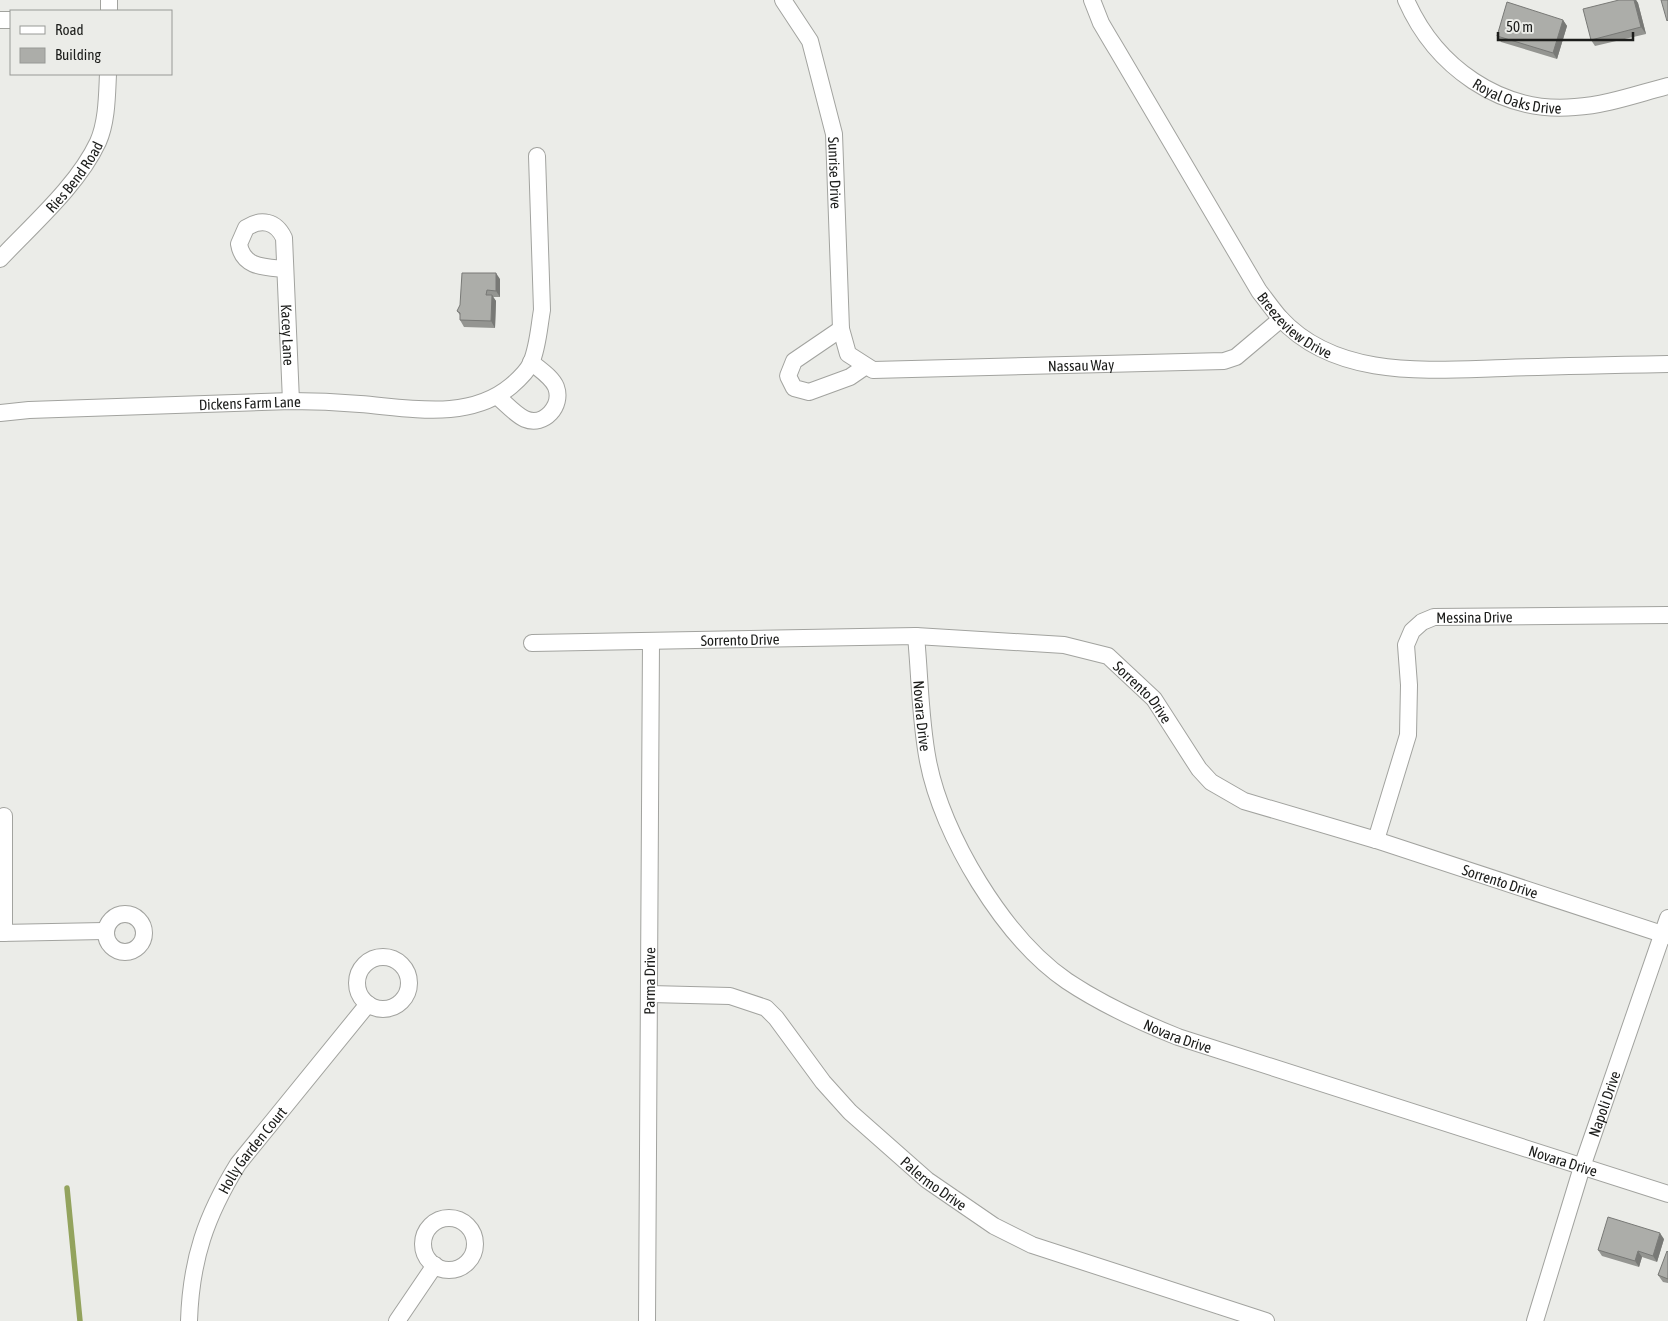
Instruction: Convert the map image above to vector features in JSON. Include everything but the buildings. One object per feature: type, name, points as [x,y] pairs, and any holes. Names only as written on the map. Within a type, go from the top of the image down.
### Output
[{"type":"street","name":"Sunrise Drive","points":[[783,0],[810,41],[834,134],[840,329],[848,354]]},
{"type":"street","name":"Breezeview Drive","points":[[1092,0],[1101,23],[1259,291],[1281,319],[1321,348],[1373,366],[1401,370],[1668,364]]},
{"type":"street","name":"Royal Oaks Drive","points":[[1406,0],[1425,36],[1440,55],[1459,72],[1504,98],[1526,105],[1550,108],[1593,105],[1668,86]]},
{"type":"street","name":"Ries Bend Road","points":[[0,259],[79,174],[89,158],[98,140],[104,118],[108,75]]},
{"type":"street","name":"Dickens Farm Lane","points":[[0,413],[29,410],[291,401],[325,401],[443,410],[482,403],[498,397],[526,370],[531,362],[542,310],[537,156]]},
{"type":"street","name":"Kacey Lane","points":[[285,269],[291,401]]},
{"type":"street","name":"Nassau Way","points":[[848,354],[873,370],[1224,361],[1236,357],[1281,319]]},
{"type":"street","points":[[840,329],[794,361],[788,376],[794,388],[809,392],[850,378],[866,366]]},
{"type":"street","points":[[498,397],[524,418],[530,420],[546,417],[553,411],[557,404],[556,387],[552,380],[531,362]]},
{"type":"street","name":"Messina Drive","points":[[1376,840],[1408,734],[1409,685],[1406,645],[1412,632],[1422,622],[1434,617],[1668,615]]},
{"type":"street","name":"Sorrento Drive","points":[[532,643],[916,636],[1064,645],[1108,656],[1154,699],[1199,769],[1210,782],[1227,794],[1244,801],[1376,840],[1665,935]]},
{"type":"street","name":"Novara Drive","points":[[916,636],[922,723],[928,762],[949,825],[979,882],[998,909],[1025,943],[1060,975],[1121,1014],[1178,1037],[1668,1194]]},
{"type":"street","name":"Parma Drive","points":[[646,1321],[650,994],[651,641]]},
{"type":"street","points":[[4,816],[2,933],[104,931]]},
{"type":"street","name":"Napoli Drive","points":[[1535,1321],[1582,1167],[1665,935],[1668,918]]},
{"type":"street","name":"Palermo Drive","points":[[650,994],[730,996],[766,1008],[776,1018],[823,1082],[850,1112],[927,1180],[994,1226],[1032,1245],[1266,1321]]},
{"type":"street","name":"Holly Garden Court","points":[[189,1321],[190,1290],[199,1244],[222,1190],[238,1164],[368,1004]]},
{"type":"street","points":[[398,1321],[435,1265]]},
{"type":"waterway","points":[[67,1188],[80,1321]]}]
